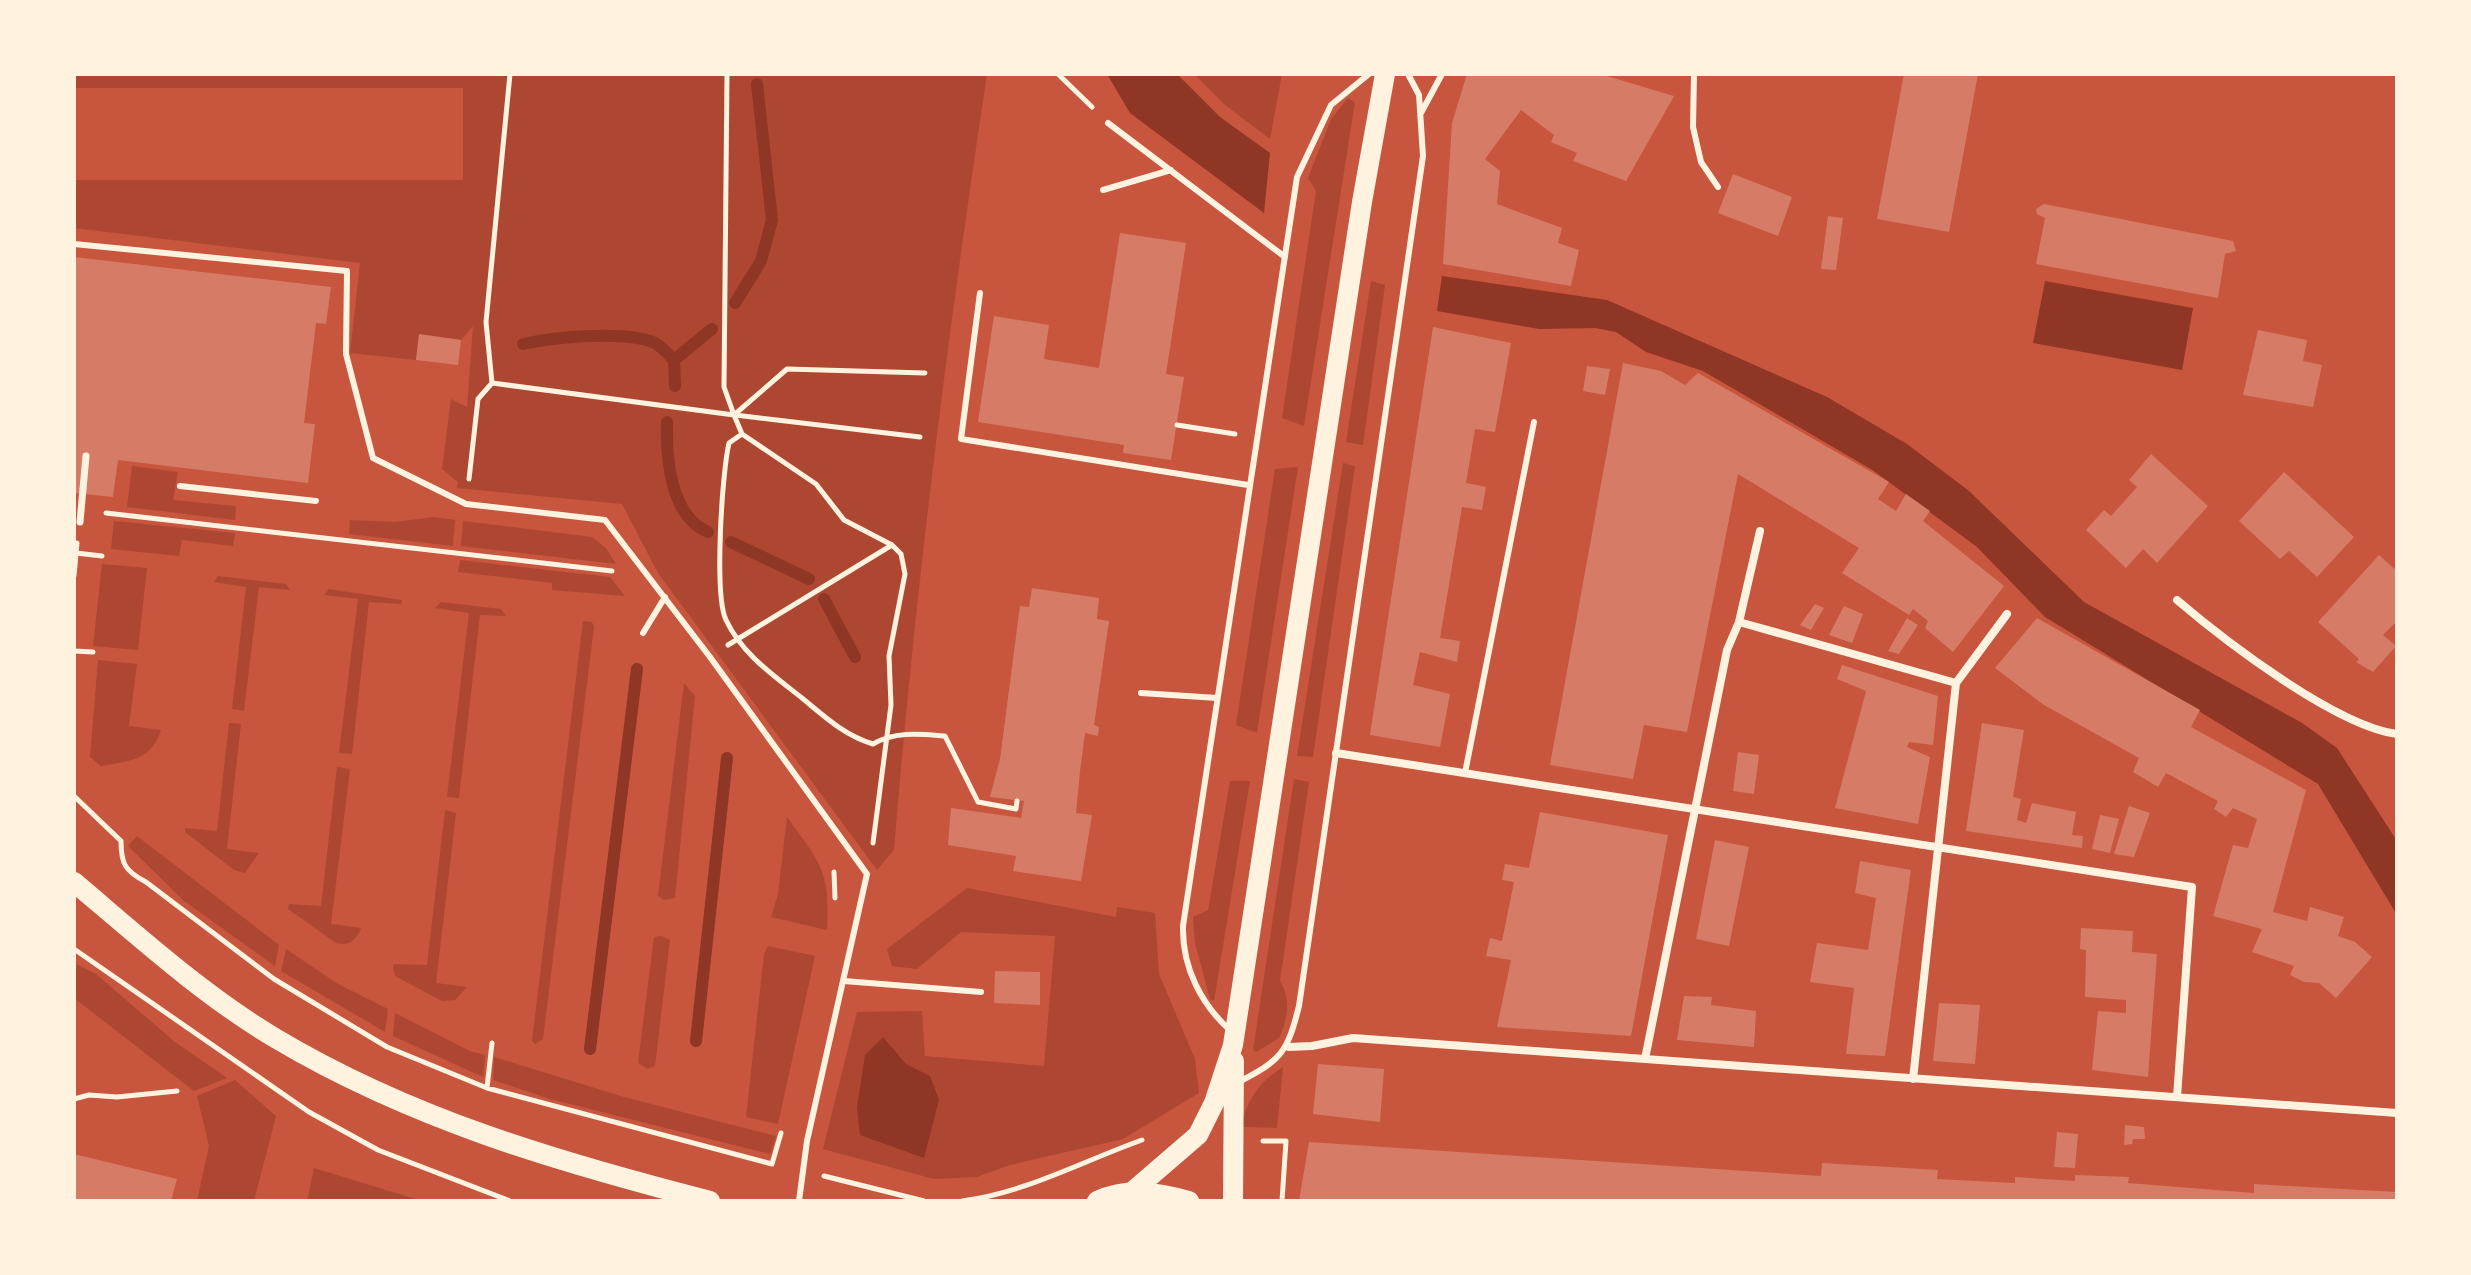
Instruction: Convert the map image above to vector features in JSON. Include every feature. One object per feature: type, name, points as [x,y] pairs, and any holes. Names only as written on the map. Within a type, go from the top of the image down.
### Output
[{"type":"main road","points":[[1233,1201],[1234,1040],[1362,202],[1385,74]]},
{"type":"main road","points":[[74,882],[248,1020],[401,1105],[522,1150],[710,1201]]},
{"type":"main road","points":[[1133,1191],[1198,1135],[1214,1103],[1234,1040]]},
{"type":"main road","points":[[1097,1201],[1133,1191],[1163,1193],[1189,1201]]},
{"type":"street","points":[[80,522],[86,456]]},
{"type":"street","points":[[1645,1059],[1692,808],[1727,650],[1739,622],[1760,531]]},
{"type":"street","points":[[2177,600],[2273,674],[2377,732],[2397,734]]},
{"type":"street","points":[[1913,1079],[1956,683],[2007,614]]},
{"type":"street","points":[[1739,622],[1956,683]]},
{"type":"street","points":[[1336,753],[2192,887],[2177,1097]]},
{"type":"street","points":[[1289,1047],[1353,1038],[2397,1113]]},
{"type":"lane","points":[[1234,1040],[1214,1016],[1183,952],[1183,926],[1297,177],[1331,105],[1369,74]]},
{"type":"lane","points":[[1234,1085],[1258,1072],[1289,1047],[1299,1006],[1406,291],[1423,156],[1419,95],[1408,74]]},
{"type":"lane","points":[[1421,114],[1442,74]]},
{"type":"lane","points":[[1694,74],[1693,127],[1701,162],[1718,187]]},
{"type":"lane","points":[[1108,123],[1285,257]]},
{"type":"lane","points":[[1103,190],[1171,170]]},
{"type":"lane","points":[[74,244],[347,271],[346,354],[373,458],[466,504],[605,520],[665,597],[867,874],[807,1141],[799,1201]]},
{"type":"lane","points":[[980,293],[961,439],[1248,485]]},
{"type":"lane","points":[[1465,773],[1534,422]]},
{"type":"lane","points":[[180,486],[316,501]]},
{"type":"lane","points":[[643,633],[665,597]]},
{"type":"lane","points":[[1141,693],[1217,698]]},
{"type":"lane","points":[[844,981],[981,992]]},
{"type":"path","points":[[466,504],[478,399],[492,383],[486,322],[510,74]]},
{"type":"path","points":[[727,74],[724,387],[742,434],[816,484],[844,520],[892,545],[901,554],[905,574],[889,656],[891,705],[867,874]]},
{"type":"path","points":[[1058,74],[1108,123]]},
{"type":"path","points":[[734,415],[787,369],[925,373]]},
{"type":"path","points":[[492,383],[920,437]]},
{"type":"path","points":[[1177,425],[1236,434]]},
{"type":"path","points":[[742,434],[729,443],[721,476],[724,618],[753,660],[850,737],[873,744],[885,737],[945,736],[978,802],[1016,809],[1017,801]]},
{"type":"path","points":[[81,510],[613,571],[650,619]]},
{"type":"path","points":[[738,639],[892,545]]},
{"type":"path","points":[[76,553],[102,556]]},
{"type":"path","points":[[74,651],[93,652]]},
{"type":"path","points":[[74,796],[121,841],[121,859],[128,873],[146,882],[274,979],[387,1047],[487,1088],[775,1165],[785,1119]]},
{"type":"path","points":[[830,865],[834,873],[835,900]]},
{"type":"path","points":[[74,949],[309,1112],[378,1150],[510,1201]]},
{"type":"path","points":[[487,1088],[492,1043]]},
{"type":"path","points":[[74,1099],[89,1095],[117,1097],[177,1091]]},
{"type":"path","points":[[962,1201],[986,1198],[1051,1177],[1146,1138]]},
{"type":"path","points":[[1282,1201],[1286,1141]]},
{"type":"path","points":[[820,1175],[924,1201]]},
{"type":"shaded area","points":[[74,74],[987,74],[934,461],[894,850],[877,870],[658,573],[622,504],[457,488],[458,482],[442,469],[451,399],[467,407],[473,326],[461,340],[419,335],[416,360],[350,353],[360,263],[74,228],[74,180],[463,180],[463,88],[74,88]]},
{"type":"shaded area","points":[[1107,74],[1177,74],[1220,117],[1270,153],[1264,213],[1130,113]]},
{"type":"shaded area","points":[[1194,74],[1282,74],[1270,139],[1224,104]]},
{"type":"shaded area","points":[[1348,98],[1355,102],[1304,426],[1282,418],[1316,191],[1308,178],[1331,119]]},
{"type":"shaded area","points":[[1442,276],[1607,300],[1827,397],[1907,444],[1969,491],[2084,602],[2302,723],[2337,748],[2397,841],[2397,915],[2318,784],[2045,617],[1977,547],[1874,471],[1703,371],[1646,352],[1616,332],[1595,328],[1539,329],[1437,311]]},
{"type":"shaded area","points":[[1371,281],[1385,285],[1363,445],[1346,442]]},
{"type":"shaded area","points":[[2045,281],[2193,308],[2182,370],[2033,343]]},
{"type":"shaded area","points":[[1343,463],[1355,466],[1313,757],[1297,756]]},
{"type":"shaded area","points":[[132,466],[178,472],[173,500],[236,506],[235,520],[127,507]]},
{"type":"shaded area","points":[[1298,467],[1257,733],[1236,725],[1275,469]]},
{"type":"shaded area","points":[[434,517],[455,520],[453,546],[349,534],[350,520],[395,522]]},
{"type":"shaded area","points":[[114,521],[235,533],[233,546],[182,540],[179,556],[111,549]]},
{"type":"shaded area","points":[[463,521],[592,537],[606,548],[616,564],[461,546]]},
{"type":"shaded area","points":[[460,560],[610,577],[625,596],[552,590],[552,583],[458,572]]},
{"type":"shaded area","points":[[102,564],[147,568],[138,650],[93,646]]},
{"type":"shaded area","points":[[218,576],[286,584],[290,590],[259,587],[244,711],[232,709],[246,587],[214,582]]},
{"type":"shaded area","points":[[329,589],[402,600],[401,604],[369,602],[352,754],[339,753],[358,599],[324,595]]},
{"type":"shaded area","points":[[441,602],[501,609],[506,616],[480,615],[459,798],[447,797],[469,613],[435,608]]},
{"type":"shaded area","points":[[583,621],[592,622],[594,627],[543,1039],[535,1044],[532,1041]]},
{"type":"shaded area","points":[[98,660],[137,664],[129,726],[161,730],[145,754],[130,761],[101,766],[90,757]]},
{"type":"shaded area","points":[[684,683],[695,696],[675,898],[664,900],[658,896]]},
{"type":"shaded area","points":[[229,723],[241,724],[227,849],[259,853],[245,873],[234,870],[185,832],[185,828],[217,831]]},
{"type":"shaded area","points":[[337,767],[350,769],[331,924],[361,928],[354,939],[344,944],[336,943],[288,909],[289,904],[321,906]]},
{"type":"shaded area","points":[[1294,779],[1309,782],[1280,981],[1286,995],[1286,1016],[1279,1038],[1256,1052],[1253,1050]]},
{"type":"shaded area","points":[[1230,781],[1250,781],[1214,1001],[1210,999],[1195,943],[1193,917],[1208,910]]},
{"type":"shaded area","points":[[445,810],[456,813],[436,983],[467,987],[455,1000],[442,1001],[395,976],[393,967],[394,964],[427,965]]},
{"type":"shaded area","points":[[787,817],[808,846],[825,880],[827,930],[771,917],[778,894]]},
{"type":"shaded area","points":[[137,836],[279,945],[275,966],[184,901],[128,846]]},
{"type":"shaded area","points":[[967,888],[1116,917],[1117,907],[1155,913],[1159,974],[1195,1059],[1199,1093],[1123,1139],[1010,1165],[977,1177],[934,1179],[823,1149],[857,1012],[922,1011],[925,1056],[1044,1066],[1055,936],[961,932],[917,969],[892,966],[887,949]]},
{"type":"shaded area","points":[[662,936],[670,940],[655,1066],[648,1069],[638,1063],[654,937]]},
{"type":"shaded area","points":[[768,946],[815,956],[778,1124],[746,1117],[764,954]]},
{"type":"shaded area","points":[[286,949],[338,984],[388,1009],[385,1032],[281,971]]},
{"type":"shaded area","points":[[74,963],[96,974],[175,1042],[227,1078],[194,1091],[74,998]]},
{"type":"shaded area","points":[[395,1013],[470,1051],[485,1055],[483,1077],[393,1036]]},
{"type":"shaded area","points":[[883,1037],[906,1064],[930,1076],[939,1100],[924,1158],[860,1135],[857,1107],[865,1055]]},
{"type":"shaded area","points":[[494,1057],[624,1097],[776,1136],[770,1154],[550,1099],[493,1080]]},
{"type":"shaded area","points":[[1283,1067],[1277,1128],[1241,1127],[1246,1108],[1255,1092],[1267,1078]]},
{"type":"shaded area","points":[[235,1080],[276,1116],[254,1201],[197,1201],[209,1146],[197,1096]]},
{"type":"shaded area","points":[[314,1168],[422,1201],[307,1201]]},
{"type":"building","points":[[1467,74],[1600,74],[1674,96],[1626,181],[1573,161],[1577,153],[1551,142],[1554,135],[1521,110],[1485,159],[1500,171],[1497,204],[1562,228],[1558,243],[1579,250],[1571,286],[1443,264],[1452,123]]},
{"type":"building","points":[[1904,74],[1978,74],[1949,232],[1877,219]]},
{"type":"building","points":[[1733,174],[1792,197],[1778,236],[1718,213]]},
{"type":"building","points":[[2044,204],[2233,241],[2236,251],[2225,254],[2218,298],[2036,264],[2045,218],[2037,214],[2036,209]]},
{"type":"building","points":[[1828,216],[1843,218],[1836,270],[1821,269]]},
{"type":"building","points":[[1120,233],[1186,243],[1166,374],[1184,377],[1171,460],[1123,453],[1124,445],[978,422],[994,316],[1049,325],[1044,359],[1099,368]]},
{"type":"building","points":[[74,257],[331,287],[326,324],[316,323],[304,423],[315,424],[308,483],[118,460],[113,497],[74,493]]},
{"type":"building","points":[[1433,327],[1511,343],[1495,432],[1475,429],[1466,483],[1486,487],[1482,510],[1462,507],[1440,638],[1460,641],[1457,662],[1420,652],[1413,685],[1450,694],[1440,747],[1370,735]]},
{"type":"building","points":[[2258,330],[2307,340],[2303,361],[2322,365],[2313,407],[2243,395]]},
{"type":"building","points":[[419,334],[461,340],[458,365],[416,360]]},
{"type":"building","points":[[1623,363],[1661,371],[1685,385],[1698,373],[1889,482],[1878,499],[1896,511],[1906,494],[1930,511],[1923,521],[2004,586],[1953,652],[1925,628],[1928,621],[1913,609],[1909,615],[1842,573],[1859,548],[1738,474],[1687,732],[1644,725],[1633,779],[1550,765]]},
{"type":"building","points":[[1587,366],[1610,369],[1605,395],[1583,391]]},
{"type":"building","points":[[2151,454],[2208,506],[2157,563],[2143,549],[2126,568],[2086,530],[2104,510],[2111,516],[2137,487],[2129,480]]},
{"type":"building","points":[[2284,472],[2354,537],[2317,577],[2289,551],[2280,559],[2239,521]]},
{"type":"building","points":[[2379,555],[2397,571],[2397,621],[2383,635],[2396,646],[2373,672],[2356,662],[2359,659],[2318,622]]},
{"type":"building","points":[[1032,588],[1099,598],[1097,619],[1109,621],[1094,725],[1099,727],[1098,736],[1085,733],[1080,771],[1076,813],[1092,815],[1081,881],[1013,871],[1016,856],[948,845],[951,808],[1021,818],[1024,801],[990,797],[1000,759],[1020,606],[1029,607]]},
{"type":"building","points":[[1815,604],[1824,608],[1811,630],[1800,625]]},
{"type":"building","points":[[1844,606],[1863,614],[1852,643],[1829,635]]},
{"type":"building","points":[[1907,618],[1918,625],[1899,654],[1888,651]]},
{"type":"building","points":[[2037,618],[2200,710],[2191,727],[2306,790],[2273,912],[2307,921],[2310,907],[2344,917],[2338,936],[2355,942],[2372,957],[2336,998],[2319,983],[2304,982],[2290,975],[2294,966],[2252,952],[2262,929],[2213,916],[2233,845],[2248,848],[2257,819],[2233,808],[2226,817],[2214,809],[2218,801],[2166,773],[2158,787],[2133,772],[2139,758],[2044,705],[1995,668]]},
{"type":"building","points":[[1842,665],[1938,696],[1933,745],[1909,742],[1907,747],[1930,757],[1918,824],[1835,808],[1866,691],[1837,679]]},
{"type":"building","points":[[1982,723],[2024,730],[2013,797],[2021,799],[2017,820],[2026,823],[2032,803],[2076,812],[2072,835],[2083,836],[2082,848],[1966,831]]},
{"type":"building","points":[[1738,752],[1759,755],[1754,794],[1733,791]]},
{"type":"building","points":[[2129,806],[2150,813],[2134,857],[2114,854]]},
{"type":"building","points":[[1540,812],[1668,835],[1631,1036],[1497,1027],[1511,960],[1486,956],[1490,938],[1502,941],[1514,882],[1502,880],[1505,864],[1529,868]]},
{"type":"building","points":[[2100,815],[2119,819],[2110,853],[2092,849]]},
{"type":"building","points":[[1715,840],[1749,847],[1729,946],[1696,939]]},
{"type":"building","points":[[1860,861],[1911,870],[1885,1056],[1846,1054],[1854,988],[1810,982],[1817,943],[1868,950],[1876,898],[1855,893]]},
{"type":"building","points":[[2081,928],[2133,931],[2132,952],[2157,954],[2148,1077],[2092,1070],[2098,1011],[2126,1013],[2126,1000],[2085,997],[2086,950],[2080,949]]},
{"type":"building","points":[[995,971],[1040,972],[1040,1005],[994,1003]]},
{"type":"building","points":[[1684,996],[1712,997],[1711,1005],[1756,1011],[1754,1047],[1677,1040]]},
{"type":"building","points":[[1939,1003],[1980,1005],[1975,1064],[1933,1061]]},
{"type":"building","points":[[1318,1064],[1384,1069],[1380,1122],[1313,1114]]},
{"type":"building","points":[[2125,1125],[2144,1127],[2145,1139],[2133,1139],[2132,1144],[2124,1145]]},
{"type":"building","points":[[2057,1132],[2078,1134],[2075,1168],[2054,1167]]},
{"type":"building","points":[[1309,1142],[1821,1176],[1822,1163],[1938,1170],[1937,1179],[2015,1183],[2015,1177],[2075,1181],[2075,1175],[2129,1177],[2128,1183],[2254,1193],[2254,1184],[2397,1192],[2397,1201],[1299,1201]]},
{"type":"building","points":[[74,1154],[177,1179],[171,1201],[74,1201]]},
{"type":"waterway","points":[[735,303],[761,261],[772,220],[757,84]]},
{"type":"waterway","points":[[674,360],[712,329]]},
{"type":"waterway","points":[[523,344],[590,336],[643,339],[658,345],[674,360],[675,386]]},
{"type":"waterway","points":[[667,422],[670,468],[678,499],[685,513],[708,532]]},
{"type":"waterway","points":[[731,542],[809,579]]},
{"type":"waterway","points":[[824,599],[855,657]]},
{"type":"waterway","points":[[590,1049],[637,669]]},
{"type":"waterway","points":[[696,1041],[727,758]]}]
